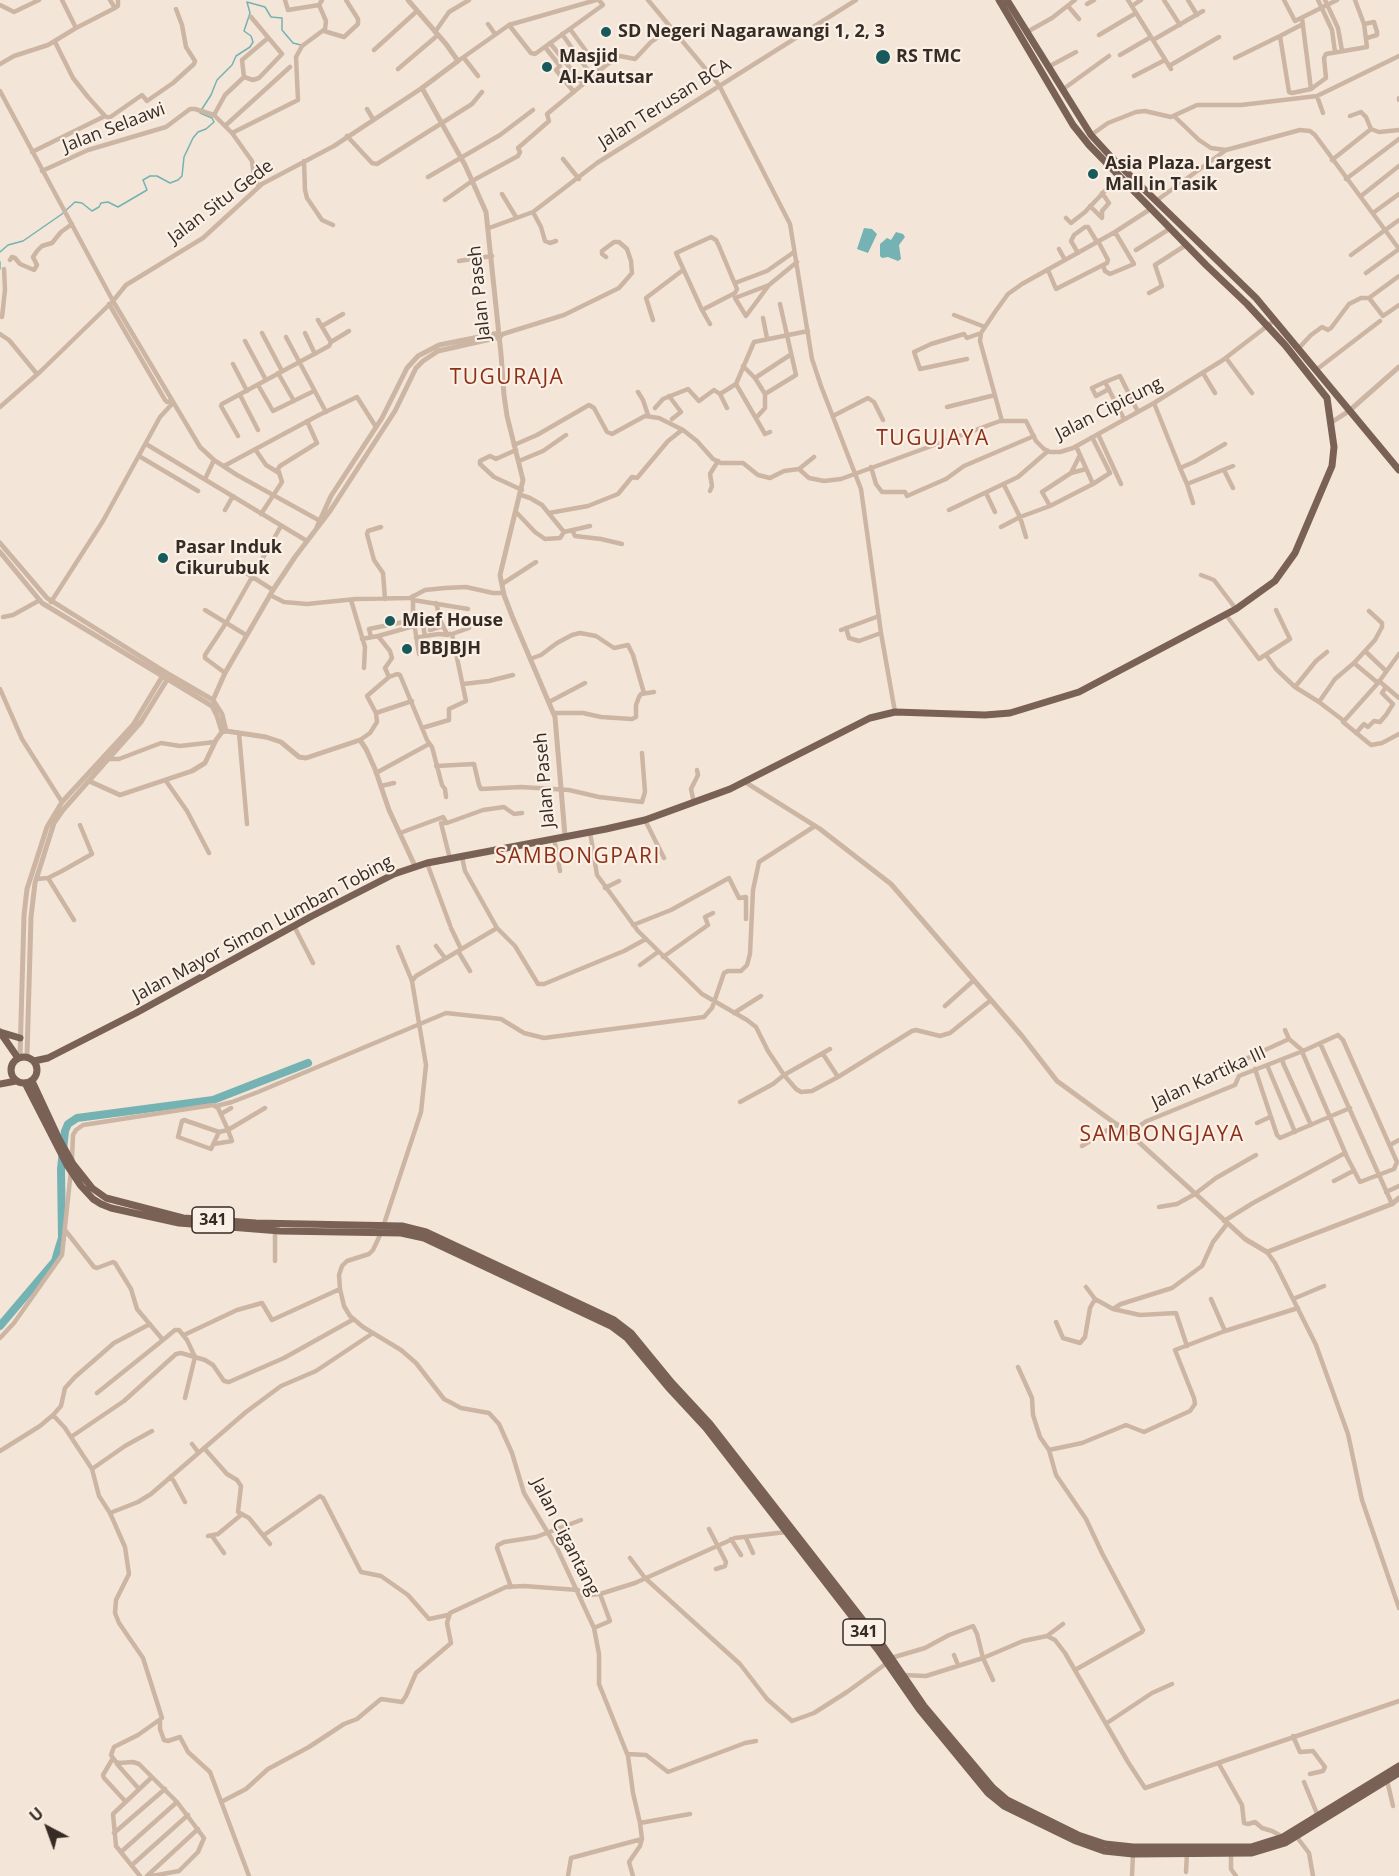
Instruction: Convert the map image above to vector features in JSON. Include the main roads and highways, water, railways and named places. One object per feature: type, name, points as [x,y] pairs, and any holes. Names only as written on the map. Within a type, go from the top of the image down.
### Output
[{"type":"main road","points":[[1004,2],[1089,145],[1156,201],[1256,298],[1399,470]]},
{"type":"main road","points":[[1027,38],[1062,90],[1073,116],[1091,135],[1118,171],[1186,245],[1247,304],[1285,345],[1327,398],[1335,392]]},
{"type":"main road","points":[[1206,265],[1215,257]]},
{"type":"main road","name":"Jalan Mayor Simon Lumban Tobing","points":[[34,1061],[48,1058],[136,1013],[294,926],[394,874],[415,866],[645,820],[745,782],[870,718],[895,712],[985,715],[1020,710],[1079,692],[1226,615],[1275,581],[1295,553],[1332,466],[1334,447],[1327,398]]},
{"type":"main road","points":[[0,1032],[20,1038]]},
{"type":"main road","points":[[0,1032],[9,1046],[21,1057],[34,1061],[38,1070],[29,1082],[0,1082]]},
{"type":"main road","points":[[9,1046],[11,1068],[16,1081]]},
{"type":"main road","points":[[0,1082],[21,1057]]},
{"type":"main road","name":"Jalan Mayor Simon Lumban Tobing","points":[[38,1070],[48,1058]]},
{"type":"main road","name":"341","points":[[29,1082],[70,1166],[81,1186],[93,1199],[111,1208],[179,1224],[275,1231],[297,1228]]},
{"type":"main road","name":"341","points":[[53,1133],[59,1139],[63,1152]]},
{"type":"main road","name":"341","points":[[70,1166],[99,1194],[114,1202],[183,1218],[297,1228],[382,1230],[402,1226],[426,1232],[467,1255],[610,1326],[627,1338],[659,1372],[774,1511],[889,1660],[919,1709],[977,1775],[1007,1800],[1087,1838],[1105,1844],[1133,1847],[1252,1853],[1285,1843],[1399,1773]]},
{"type":"main road","name":"341","points":[[774,1511],[786,1532],[858,1619]]},
{"type":"main road","name":"341","points":[[889,1660],[903,1675],[988,1793],[1004,1806],[1104,1851],[1133,1854],[1251,1847],[1283,1837],[1399,1766]]},
{"type":"water","points":[[864,228],[872,229],[877,234],[868,253],[857,249]]},
{"type":"water","points":[[896,232],[905,237],[899,245],[901,259],[898,261],[888,257],[882,258],[880,244],[887,238],[891,240]]},
{"type":"waterway","points":[[202,109],[217,80],[232,65],[236,56],[250,47],[253,42],[251,36],[244,31],[250,13],[247,2],[265,7],[271,17],[282,18],[282,30],[293,43],[301,45]]},
{"type":"waterway","points":[[0,252],[8,245],[23,241],[62,214],[75,202],[82,203],[92,211],[101,203],[108,202],[118,207],[147,190],[143,180],[150,176],[157,176],[170,183],[178,180],[182,176],[184,157],[193,138],[214,122],[212,118],[200,113]]},
{"type":"waterway","points":[[0,262],[0,269]]},
{"type":"waterway","points":[[0,1326],[55,1261],[62,1238],[61,1169],[65,1131],[68,1124],[77,1118],[213,1100],[308,1063]]},
{"type":"place","name":"SD Negeri Nagarawangi 1, 2, 3","points":[[606,32]]},
{"type":"place","name":"RS TMC","points":[[883,57]]},
{"type":"place","name":"Masjid Al-Kautsar","points":[[547,67]]},
{"type":"place","name":"Asia Plaza. Largest Mall in Tasik","points":[[1093,174]]},
{"type":"place","name":"Pasar Induk Cikurubuk","points":[[163,558]]},
{"type":"place","name":"Mief House","points":[[390,621]]},
{"type":"place","name":"BBJBJH","points":[[407,649]]},
{"type":"district","name":"TUGURAJA","points":[[507,378]]},
{"type":"district","name":"TUGUJAYA","points":[[933,439]]},
{"type":"district","name":"SAMBONGPARI","points":[[578,857]]},
{"type":"district","name":"SAMBONGJAYA","points":[[1162,1135]]}]
